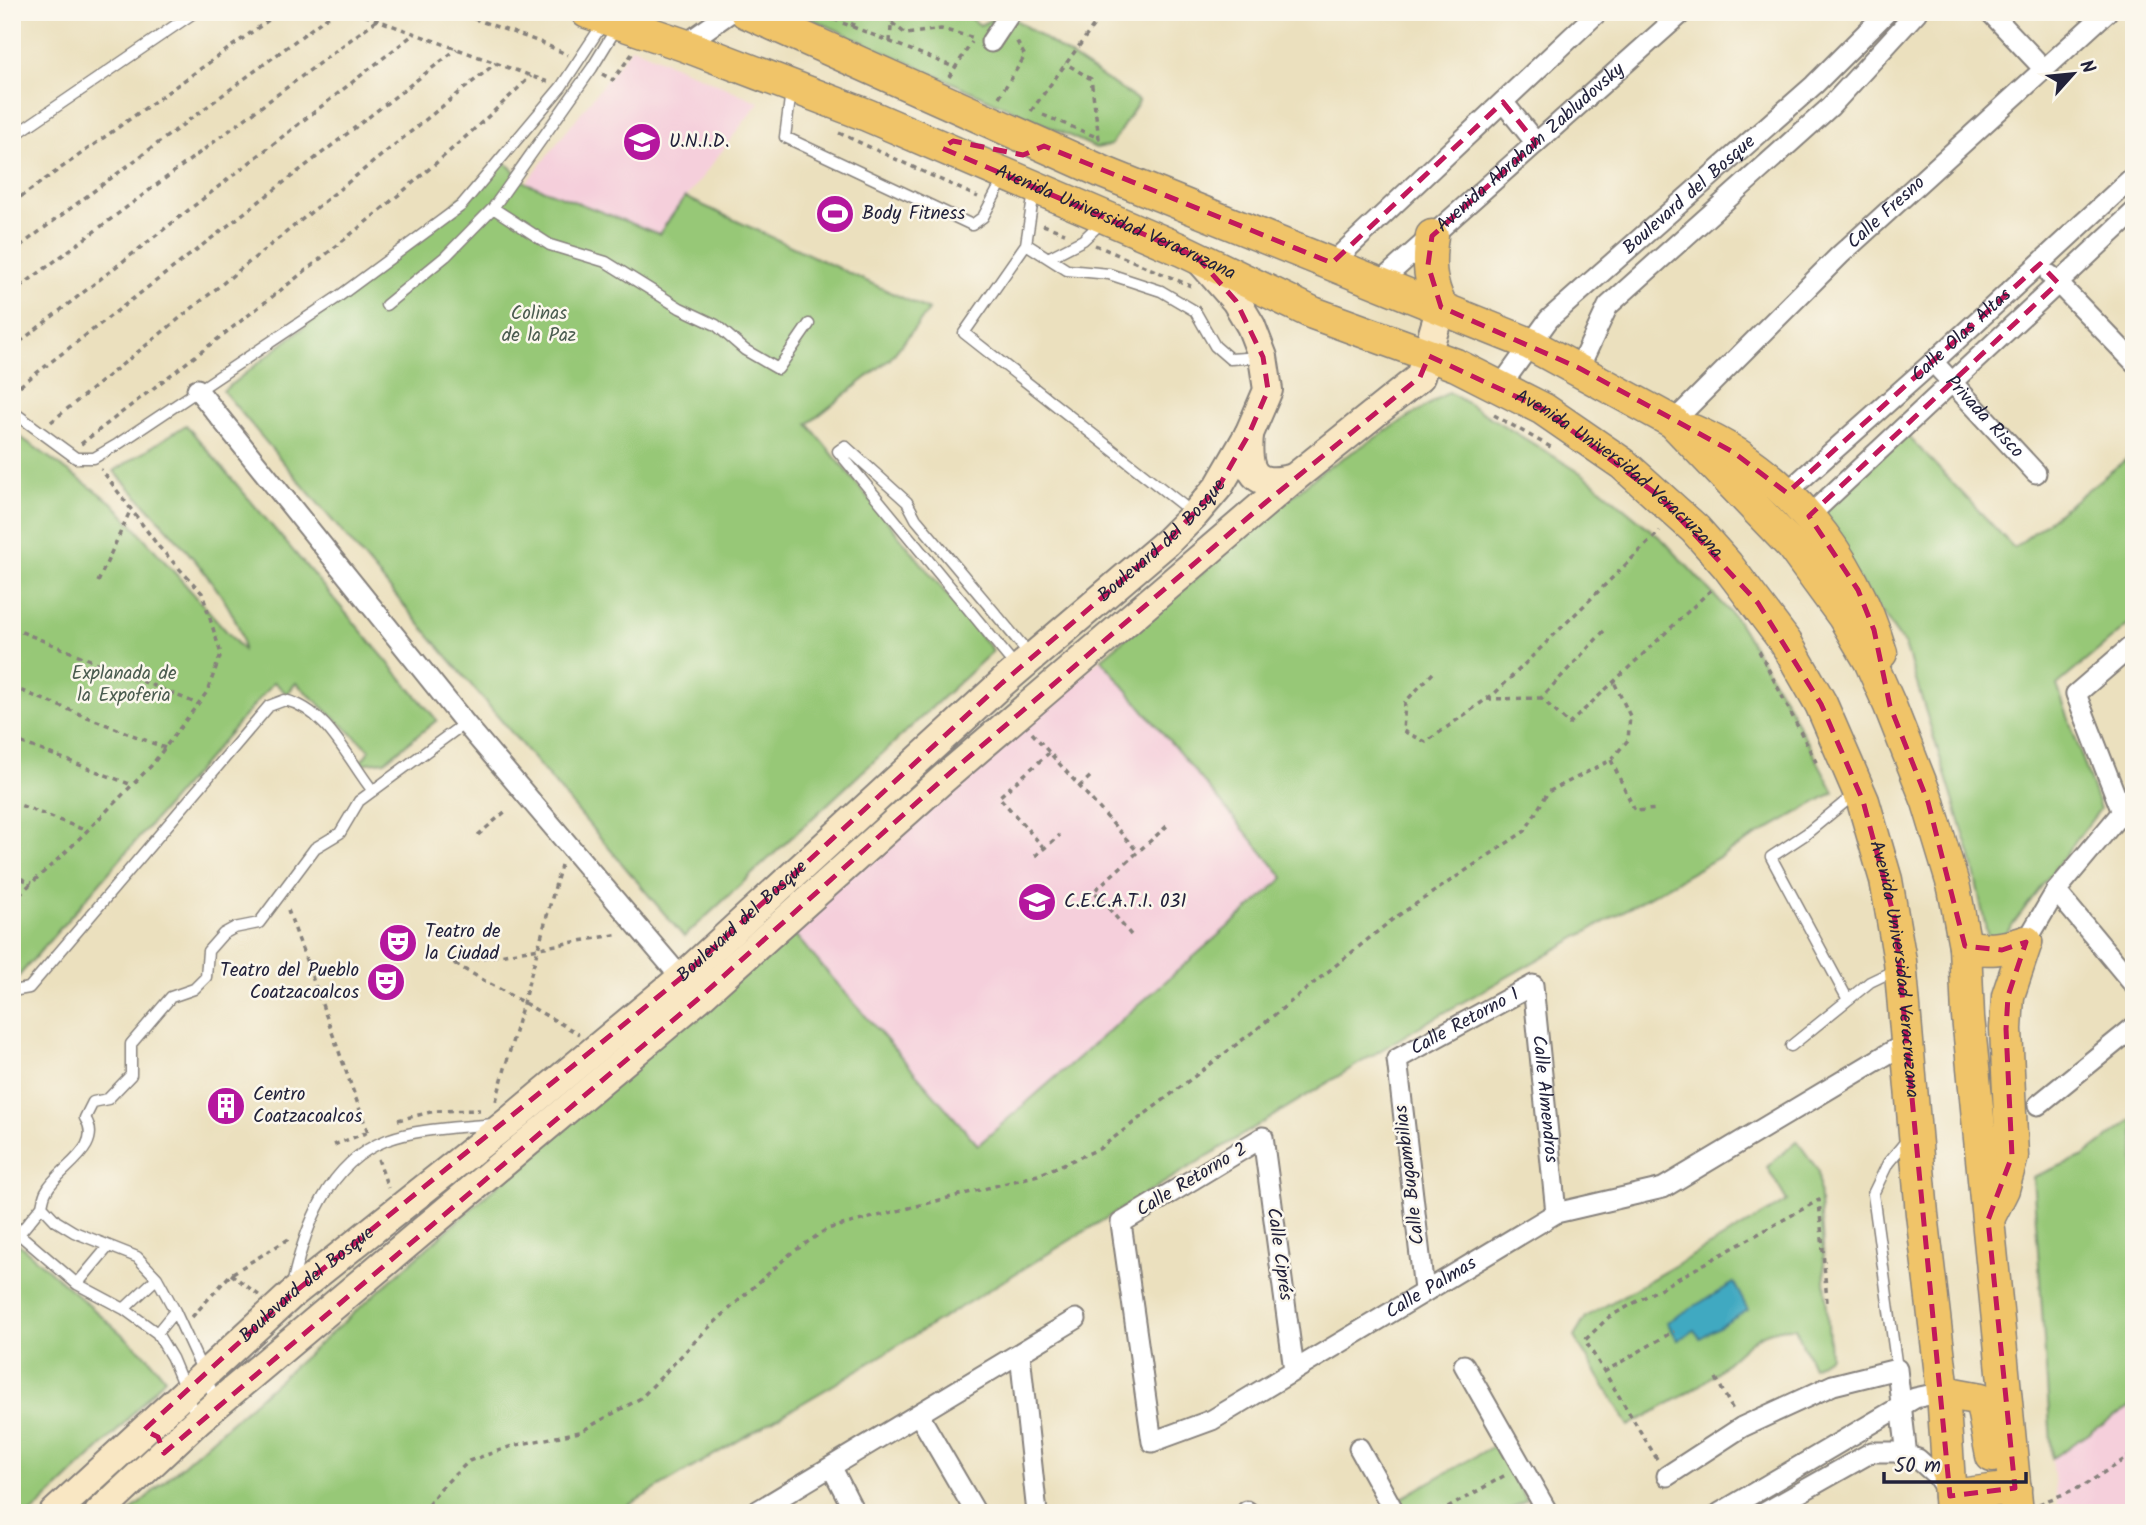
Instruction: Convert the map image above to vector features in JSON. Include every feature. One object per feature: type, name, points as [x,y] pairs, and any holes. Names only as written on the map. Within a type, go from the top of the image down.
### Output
[{"type":"main road","points":[[747,12],[1044,146],[1530,344],[1733,452],[1786,492],[1836,551],[1858,590],[1886,670],[1890,706]]},
{"type":"main road","name":"Avenida Universidad Veracruzana","points":[[604,18],[684,45],[1006,173],[1197,257],[1313,313],[1429,356],[1493,398],[1543,409],[1622,464],[1695,529],[1758,603],[1804,673],[1837,736],[1860,791],[1886,880],[1901,968],[1914,1131],[1943,1392],[1951,1504]]},
{"type":"main road","points":[[942,148],[961,139],[1023,155],[1044,146]]},
{"type":"main road","points":[[1432,236],[1428,265],[1432,288],[1440,307]]},
{"type":"main road","name":"Boulevard del Bosque","points":[[54,1513],[283,1302],[500,1117],[598,1045],[689,988],[1025,663],[1167,542],[1195,514],[1219,486],[1249,434],[1268,390],[1263,357],[1251,326],[1236,301],[1197,257]]},
{"type":"main road","name":"Boulevard del Bosque","points":[[99,1513],[208,1412],[689,988],[1017,715],[1294,478],[1420,377],[1429,356],[1440,307]]},
{"type":"main road","points":[[1673,422],[1760,510],[1823,586],[1870,661],[1928,802],[1954,888],[1965,946],[1968,1017],[1988,1220],[2019,1494]]},
{"type":"main road","points":[[1249,434],[1248,463],[1254,474],[1262,481],[1275,483],[1294,478]]},
{"type":"main road","points":[[1965,946],[2002,950],[2026,942]]},
{"type":"main road","points":[[1988,1220],[2003,1189],[2012,1156],[2006,1029],[2008,996],[2026,942]]},
{"type":"main road","points":[[1943,1392],[1980,1399],[1993,1460],[2019,1494]]},
{"type":"main road","points":[[144,1430],[158,1437],[164,1453]]},
{"type":"main road","points":[[1951,1504],[2019,1494]]},
{"type":"street","points":[[684,45],[732,12]]},
{"type":"street","points":[[983,40],[1011,12]]},
{"type":"street","points":[[1332,263],[1598,12]]},
{"type":"street","name":"Avenida Abraham Zabludovsky","points":[[1378,283],[1683,12]]},
{"type":"street","name":"Boulevard del Bosque","points":[[1493,398],[1549,319],[1814,85],[1887,12]]},
{"type":"street","name":"Boulevard del Bosque","points":[[1580,369],[1608,306],[1830,107],[1917,12]]},
{"type":"street","points":[[1990,12],[2043,68]]},
{"type":"street","name":"Calle Fresno","points":[[1673,422],[1840,255],[2106,12]]},
{"type":"street","points":[[1503,102],[1536,143]]},
{"type":"street","name":"Calle Olas Altas","points":[[1786,492],[1934,362],[2134,176]]},
{"type":"street","name":"Calle Olas Altas","points":[[1809,516],[2134,212]]},
{"type":"street","points":[[2040,264],[2134,362]]},
{"type":"street","points":[[1587,286],[1608,306]]},
{"type":"street","name":"Privada Risco","points":[[1934,362],[2036,473]]},
{"type":"street","points":[[197,389],[466,723],[689,988]]},
{"type":"street","points":[[2026,942],[2056,891],[2130,812],[2076,694],[2134,645]]},
{"type":"street","points":[[2056,891],[2134,985]]},
{"type":"street","name":"Calle Retorno 1","points":[[1397,1059],[1533,985]]},
{"type":"street","name":"Calle Almendros","points":[[1533,985],[1556,1213]]},
{"type":"street","points":[[2038,1105],[2134,1027]]},
{"type":"street","name":"Calle Palmas","points":[[1121,1223],[1152,1442],[1212,1420],[1556,1213],[1663,1188],[1906,1042]]},
{"type":"street","name":"Calle Bugambilias","points":[[1397,1059],[1424,1290]]},
{"type":"street","name":"Calle Retorno 2","points":[[1121,1223],[1263,1137]]},
{"type":"street","name":"Calle Ciprés","points":[[1263,1137],[1294,1370]]},
{"type":"street","points":[[754,1513],[1076,1319]]},
{"type":"street","points":[[1020,1354],[1037,1513]]},
{"type":"street","points":[[1464,1365],[1548,1513]]},
{"type":"street","points":[[1667,1476],[1742,1427],[1833,1385],[1897,1369],[1907,1456]]},
{"type":"street","points":[[1720,1513],[1915,1398],[1943,1392]]},
{"type":"street","points":[[919,1415],[976,1513]]},
{"type":"street","points":[[1359,1448],[1395,1513]]},
{"type":"street","points":[[1764,1513],[1872,1452],[1895,1452],[1918,1459],[1930,1469],[1951,1504]]},
{"type":"street","points":[[832,1468],[855,1513]]},
{"type":"lane","points":[[12,137],[195,12]]},
{"type":"lane","points":[[12,411],[76,458],[94,458],[338,297],[461,206],[561,87],[604,18]]},
{"type":"lane","points":[[386,305],[446,256],[493,208],[592,68],[604,18]]},
{"type":"lane","points":[[792,87],[785,137],[972,225],[983,217],[1006,173]]},
{"type":"lane","points":[[1035,187],[1026,244],[964,333],[1195,514]]},
{"type":"lane","points":[[493,208],[550,245],[606,262],[680,307],[716,325],[745,350],[778,369],[809,324]]},
{"type":"lane","points":[[1048,258],[1083,240],[1106,218]]},
{"type":"lane","points":[[1026,244],[1067,270],[1110,274],[1161,291],[1195,311],[1215,346],[1230,359],[1263,357]]},
{"type":"lane","points":[[845,446],[907,502],[916,519],[970,583],[1025,663],[957,596],[838,452],[845,446]]},
{"type":"lane","points":[[922,554],[935,541]]},
{"type":"lane","points":[[957,596],[970,583]]},
{"type":"lane","points":[[12,990],[29,988],[270,706],[285,700],[293,702],[336,735],[352,765],[373,791]]},
{"type":"lane","points":[[208,1412],[196,1382],[157,1333],[124,1309],[77,1284],[16,1231],[42,1206],[46,1191],[74,1162],[90,1138],[91,1128],[85,1118],[93,1102],[112,1095],[131,1075],[131,1044],[171,997],[189,992],[206,976],[208,951],[223,934],[234,928],[259,923],[315,848],[340,833],[359,801],[466,723]]},
{"type":"lane","points":[[1847,998],[1770,858],[1806,834],[1860,791]]},
{"type":"lane","points":[[1791,1046],[1847,998],[1870,982],[1901,968]]},
{"type":"lane","points":[[283,1302],[313,1215],[332,1182],[356,1158],[386,1140],[500,1117]]},
{"type":"lane","points":[[1897,1369],[1873,1194],[1888,1163],[1914,1131]]},
{"type":"lane","points":[[42,1206],[56,1221],[108,1247],[137,1257],[157,1278],[183,1327],[196,1382],[208,1412]]},
{"type":"lane","points":[[77,1284],[108,1247]]},
{"type":"lane","points":[[124,1309],[157,1278]]},
{"type":"lane","points":[[157,1333],[175,1311]]},
{"type":"path","points":[[12,203],[280,12]]},
{"type":"path","points":[[12,252],[334,12]]},
{"type":"path","points":[[355,12],[561,87]]},
{"type":"path","points":[[455,12],[540,42],[579,60]]},
{"type":"path","points":[[815,12],[954,67]]},
{"type":"path","points":[[847,35],[859,12]]},
{"type":"path","points":[[890,52],[892,12]]},
{"type":"path","points":[[1031,111],[1104,12]]},
{"type":"path","points":[[12,293],[377,20]]},
{"type":"path","points":[[891,23],[905,34],[941,29],[983,40]]},
{"type":"path","points":[[12,348],[414,34]]},
{"type":"path","points":[[949,77],[954,67],[983,40]]},
{"type":"path","points":[[12,392],[457,49]]},
{"type":"path","points":[[592,68],[613,80],[634,51]]},
{"type":"path","points":[[999,97],[1025,56]]},
{"type":"path","points":[[39,432],[496,63]]},
{"type":"path","points":[[1020,106],[1099,138],[1091,79],[1065,63]]},
{"type":"path","points":[[937,72],[961,82]]},
{"type":"path","points":[[68,453],[382,210],[458,146],[531,76]]},
{"type":"path","points":[[986,92],[1010,102]]},
{"type":"path","points":[[836,132],[992,203]]},
{"type":"path","points":[[1030,220],[1203,290]]},
{"type":"path","points":[[1493,398],[1564,455]]},
{"type":"path","points":[[12,901],[87,831],[165,748],[207,692],[220,654],[202,593],[130,511],[94,458]]},
{"type":"path","points":[[98,582],[130,511]]},
{"type":"path","points":[[1651,522],[1668,538]]},
{"type":"path","points":[[1433,673],[1405,702],[1404,731],[1426,742],[1485,699],[1541,651],[1660,531]]},
{"type":"path","points":[[1707,578],[1723,596]]},
{"type":"path","points":[[1485,699],[1541,698],[1569,724],[1714,586]]},
{"type":"path","points":[[12,628],[198,704]]},
{"type":"path","points":[[1541,698],[1604,631]]},
{"type":"path","points":[[1753,639],[1819,766]]},
{"type":"path","points":[[422,1513],[440,1489],[469,1461],[512,1446],[580,1432],[641,1398],[713,1324],[790,1254],[827,1229],[1038,1175],[1099,1149],[1262,1026],[1394,919],[1525,831],[1548,792],[1611,761],[1628,740],[1630,716],[1614,682]]},
{"type":"path","points":[[12,687],[165,748]]},
{"type":"path","points":[[1017,715],[1138,852]]},
{"type":"path","points":[[12,739],[132,785]]},
{"type":"path","points":[[1044,848],[999,797],[1049,753]]},
{"type":"path","points":[[1611,761],[1635,811],[1658,809]]},
{"type":"path","points":[[1079,787],[1093,774]]},
{"type":"path","points":[[12,802],[87,831]]},
{"type":"path","points":[[478,835],[507,810]]},
{"type":"path","points":[[1131,935],[1094,891],[1167,826]]},
{"type":"path","points":[[1035,856],[1060,835]]},
{"type":"path","points":[[500,1117],[523,1002],[566,843]]},
{"type":"path","points":[[12,875],[32,883]]},
{"type":"path","points":[[288,910],[389,1190]]},
{"type":"path","points":[[598,1045],[453,962],[641,931]]},
{"type":"path","points":[[1667,1476],[1585,1340],[1609,1317],[1819,1200],[1828,1302]]},
{"type":"path","points":[[183,1327],[231,1274],[283,1302]]},
{"type":"path","points":[[1604,1372],[1674,1331]]},
{"type":"path","points":[[1716,1378],[1742,1427]]},
{"type":"path","points":[[2019,1494],[2083,1486],[2134,1453]]},
{"type":"path","points":[[1439,1513],[1521,1466]]},
{"type":"highlighted area","points":[[1503,102],[1536,143],[1432,236],[1428,265],[1441,307],[1579,368],[1733,452],[1787,493],[2040,264],[2058,283],[1809,516],[1858,590],[1874,630],[1890,706],[1928,802],[1965,946],[2002,950],[2026,942],[2008,996],[2006,1029],[2012,1156],[1988,1220],[2015,1488],[1950,1496],[1895,920],[1863,801],[1821,704],[1758,603],[1659,496],[1543,409],[1429,356],[1420,377],[1265,503],[943,779],[698,999],[164,1453],[158,1437],[144,1430],[291,1295],[681,978],[1002,683],[1167,542],[1219,486],[1249,434],[1268,390],[1263,357],[1236,301],[1197,257],[942,148],[953,141],[1023,155],[1044,146],[1332,263]]},
{"type":"shaded area","name":"U.N.I.D.","points":[[632,47],[759,102],[659,234],[526,183]]},
{"type":"shaded area","name":"C.E.C.A.T.I. 031","points":[[1101,659],[1284,878],[977,1145],[788,927]]},
{"type":"shaded area","points":[[2134,1404],[2134,1513],[2058,1513],[2052,1458]]},
{"type":"green space","points":[[797,12],[962,12],[980,25],[1005,13],[1139,101],[1111,145],[1096,148]]},
{"type":"green space","name":"Colinas de la Paz","points":[[502,159],[526,183],[659,234],[685,197],[929,310],[890,359],[808,424],[993,651],[684,937],[223,391],[421,235]]},
{"type":"green space","points":[[1449,392],[1584,475],[1664,541],[1737,620],[1787,703],[1834,792],[1417,1028],[835,1384],[615,1513],[129,1513],[788,927],[978,1145],[1284,878],[1101,659],[1322,471]]},
{"type":"green space","name":"Explanada de la Expoferia","points":[[186,425],[437,720],[385,761],[359,764],[370,750],[296,683],[287,694],[274,682],[18,977],[12,978],[12,431],[114,504],[243,650],[240,630],[212,582],[114,471]]},
{"type":"green space","points":[[1907,435],[2014,548],[2134,453],[2134,620],[2057,685],[2100,809],[1991,953],[1971,857],[1905,645],[1813,516]]},
{"type":"green space","points":[[2134,1118],[2134,1404],[2052,1458],[2033,1177],[2084,1156]]},
{"type":"green space","points":[[1797,1141],[1818,1170],[1830,1356],[1813,1367],[1795,1328],[1770,1331],[1750,1342],[1694,1389],[1629,1426],[1574,1337],[1586,1317],[1787,1201],[1767,1167]]},
{"type":"green space","points":[[12,1238],[148,1357],[165,1378],[115,1433],[32,1513],[12,1513]]},
{"type":"green space","points":[[1495,1445],[1526,1500],[1504,1513],[1406,1513],[1398,1500]]},
{"type":"water","points":[[1734,1283],[1748,1310],[1700,1338],[1694,1330],[1678,1340],[1667,1322]]},
{"type":"place","name":"U.N.I.D.","points":[[642,142]]},
{"type":"place","name":"Body Fitness","points":[[835,214]]},
{"type":"place","name":"C.E.C.A.T.I. 031","points":[[1037,902]]},
{"type":"place","name":"Teatro de la Ciudad","points":[[398,943]]},
{"type":"place","name":"Teatro del Pueblo Coatzacoalcos","points":[[386,982]]},
{"type":"place","name":"Centro Coatzacoalcos","points":[[226,1106]]}]
